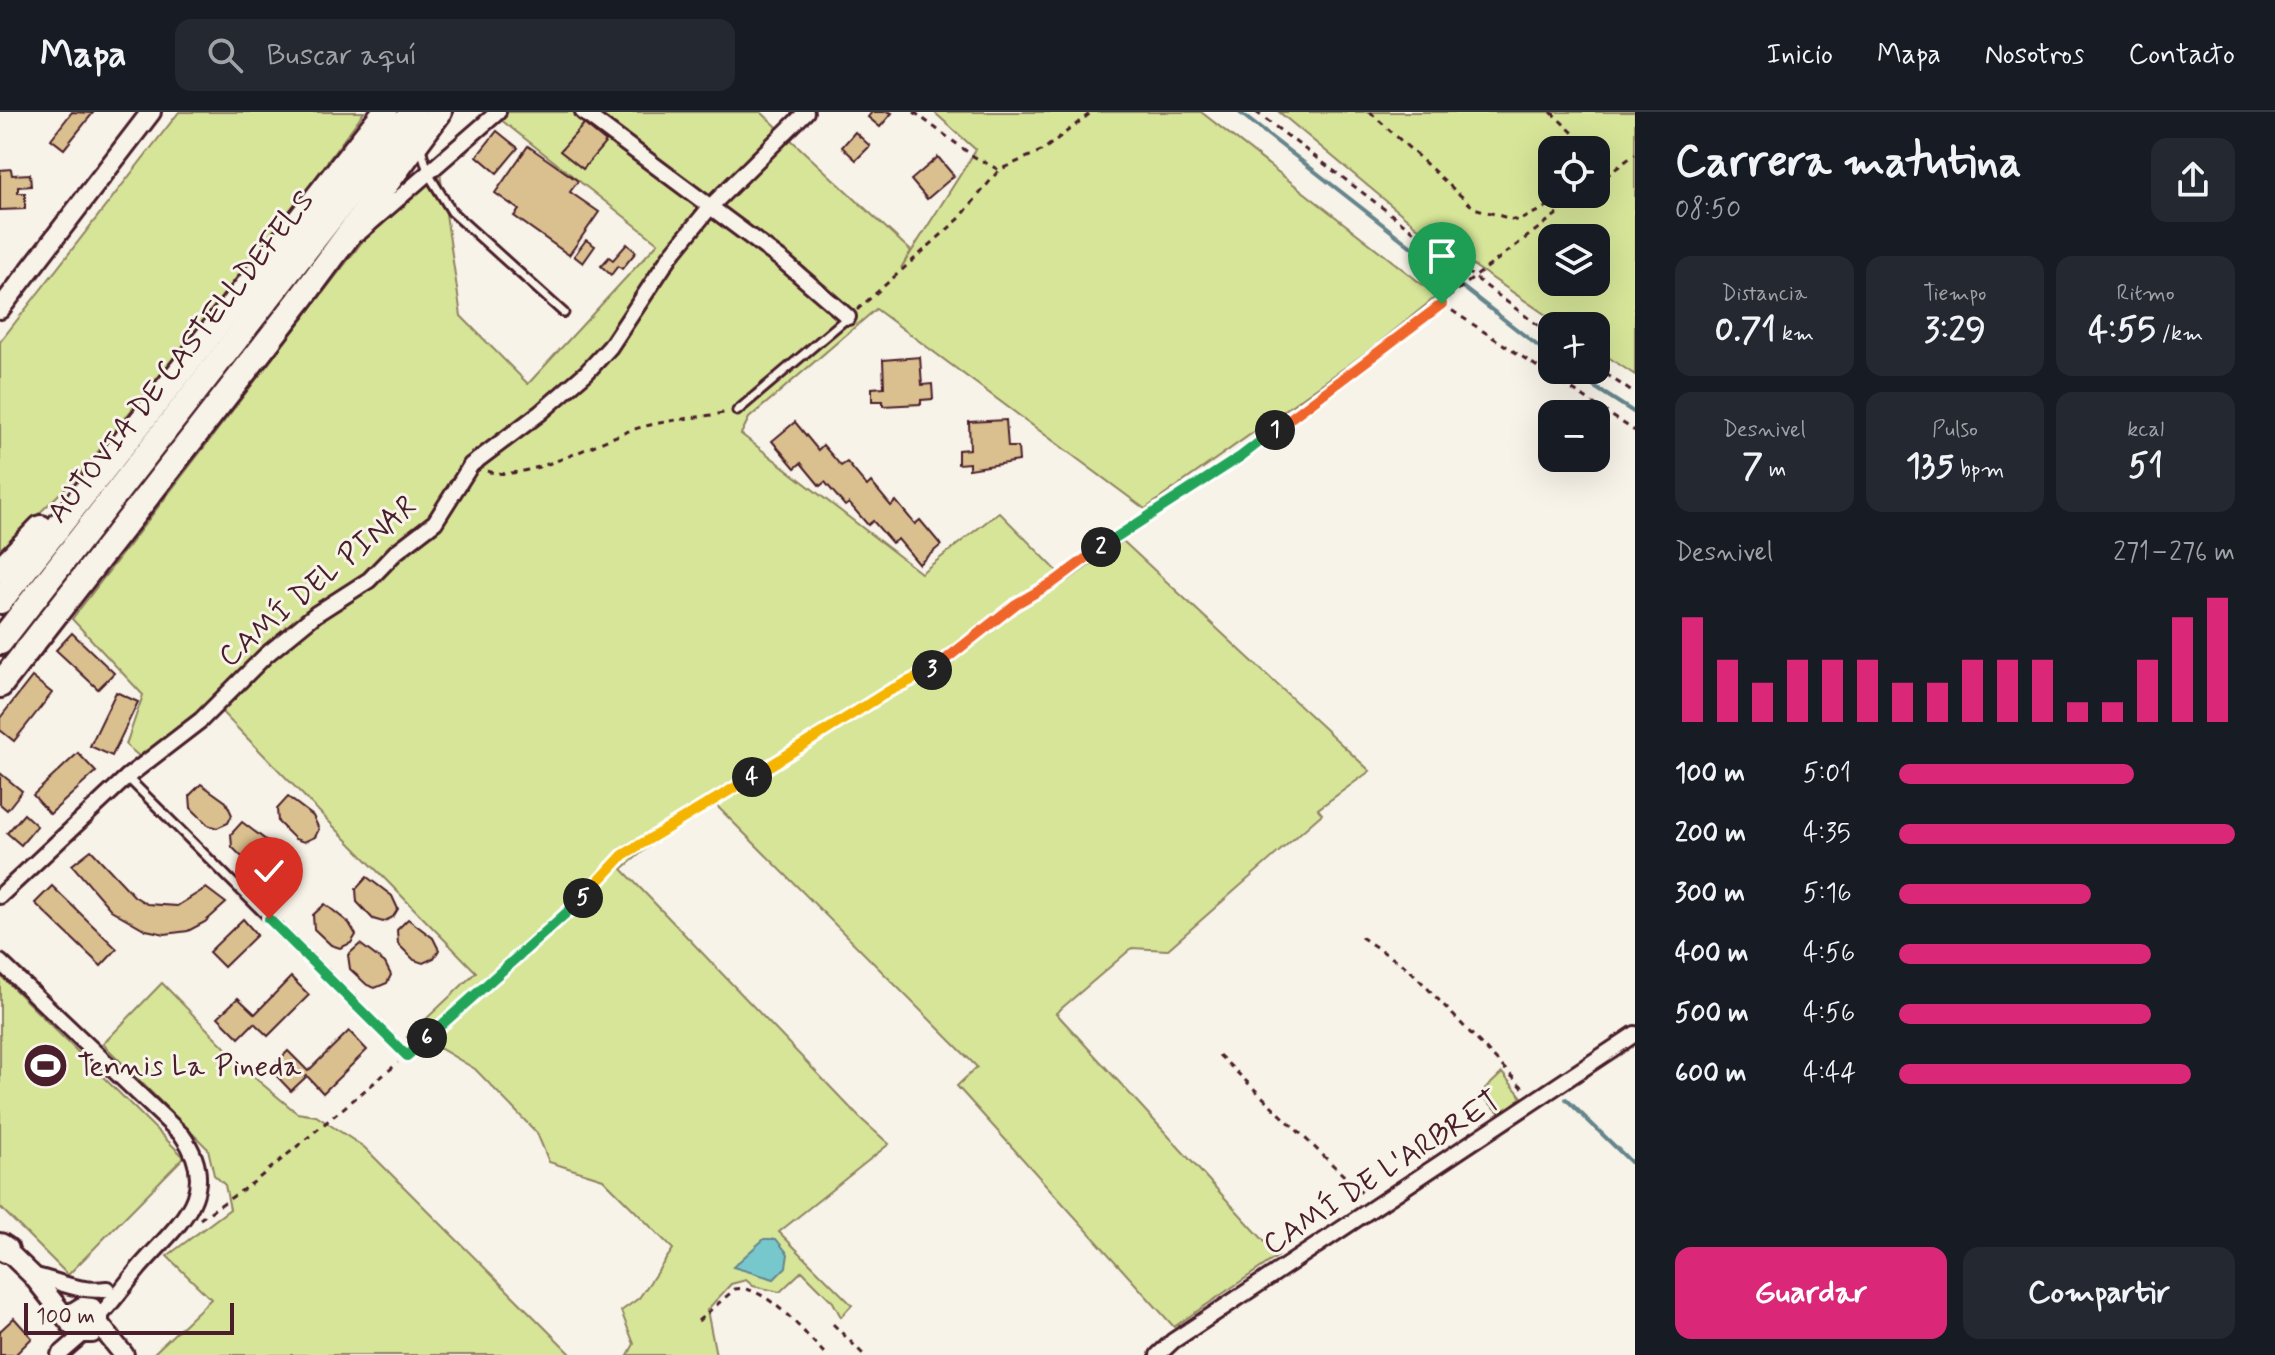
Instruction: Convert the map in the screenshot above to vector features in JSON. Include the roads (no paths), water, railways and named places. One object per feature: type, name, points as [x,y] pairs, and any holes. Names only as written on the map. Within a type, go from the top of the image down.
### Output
[{"type":"highway","name":"AUTOVIA DE CASTELLDEFELS","points":[[0,601],[385,112]]},
{"type":"highway","name":"AUTOVIA DE CASTELLDEFELS","points":[[0,642],[413,112]]},
{"type":"highway","points":[[0,685],[334,253],[439,112]]},
{"type":"highway","points":[[0,570],[115,456]]},
{"type":"street","points":[[334,253],[429,175],[498,112]]},
{"type":"street","points":[[583,112],[783,261],[848,317]]},
{"type":"street","name":"CAMÍ DEL PINAR","points":[[0,896],[127,777],[201,720],[296,629],[355,591],[435,522],[471,465],[532,420],[587,372],[610,347],[671,255],[711,206],[806,112]]},
{"type":"street","points":[[0,309],[144,114]]},
{"type":"street","points":[[0,962],[182,1135],[192,1149],[198,1184],[194,1202],[172,1234],[86,1321]]},
{"type":"street","name":"CAMÍ DE L'ARBRET","points":[[1158,1355],[1173,1341],[1533,1105],[1635,1034]]},
{"type":"street","points":[[2,1247],[124,1355]]},
{"type":"street","points":[[32,1275],[67,1288],[89,1292],[107,1289],[138,1269]]},
{"type":"street","points":[[59,1355],[107,1289]]},
{"type":"street","points":[[86,1321],[107,1355]]},
{"type":"lane","points":[[419,140],[429,175],[452,212],[564,313]]},
{"type":"lane","points":[[737,411],[848,317]]},
{"type":"lane","points":[[127,777],[407,1056]]},
{"type":"water","points":[[764,1239],[776,1239],[788,1254],[786,1267],[774,1279],[733,1267]]},
{"type":"waterway","points":[[1239,112],[1538,346]]},
{"type":"waterway","points":[[1590,384],[1635,413]]},
{"type":"waterway","points":[[1566,1099],[1635,1166]]},
{"type":"place","name":"Tennis La Pineda","points":[[46,1066]]}]
